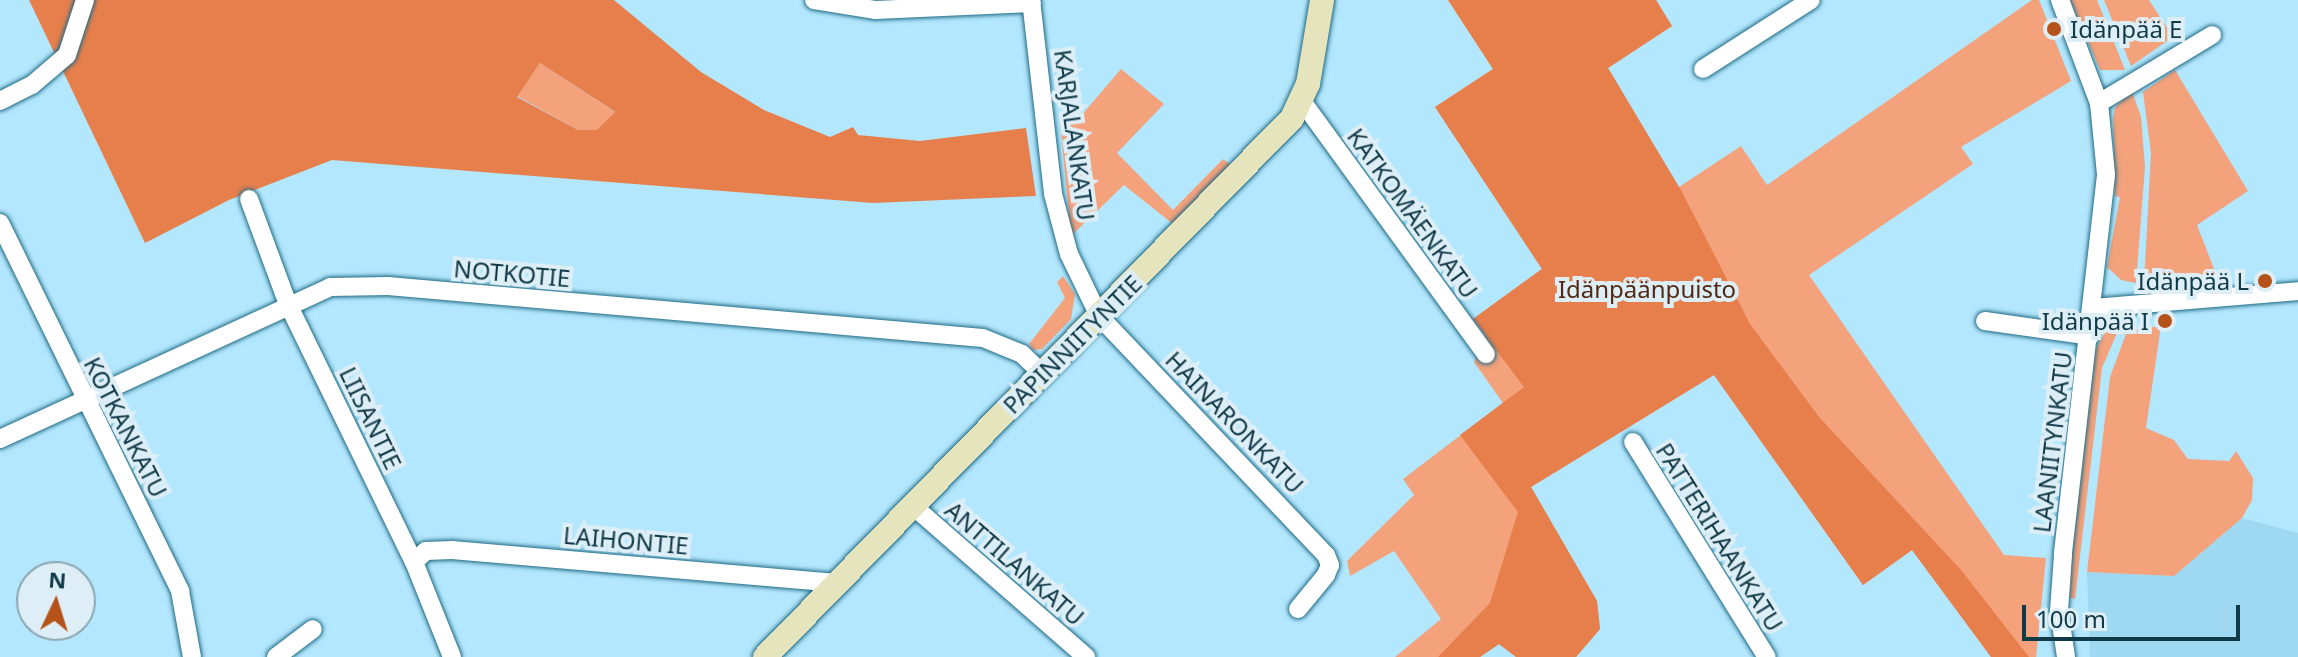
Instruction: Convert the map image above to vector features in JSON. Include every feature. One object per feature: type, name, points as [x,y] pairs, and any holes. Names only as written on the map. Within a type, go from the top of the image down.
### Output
[{"type":"street","points":[[0,101],[32,85],[67,55],[85,0]]},
{"type":"street","points":[[814,0],[876,10],[1032,1]]},
{"type":"street","name":"PAPINNIITYNTIE","points":[[765,657],[1273,138],[1302,101],[1322,0]]},
{"type":"street","points":[[1703,69],[1811,0]]},
{"type":"street","name":"LAANIITYNKATU","points":[[2060,0],[2099,103],[2106,175],[2063,555],[2059,611],[2066,657]]},
{"type":"street","name":"KARJALANKATU","points":[[1032,1],[1053,194],[1069,254],[1099,316]]},
{"type":"street","points":[[2099,103],[2212,35]]},
{"type":"street","name":"KATKOMÄENKATU","points":[[1302,101],[1486,354]]},
{"type":"street","name":"LIISANTIE","points":[[249,199],[287,302],[414,562],[452,657]]},
{"type":"street","name":"KOTKANKATU","points":[[0,223],[180,591],[192,657]]},
{"type":"street","name":"NOTKOTIE","points":[[0,439],[287,302],[330,287],[388,286],[983,338],[1022,354],[1042,373]]},
{"type":"street","points":[[2093,308],[2298,291]]},
{"type":"street","name":"HAINARONKATU","points":[[1099,316],[1302,526],[1330,565],[1298,609]]},
{"type":"street","points":[[1985,321],[2090,336]]},
{"type":"street","name":"PATTERIHAANKATU","points":[[1633,442],[1767,657]]},
{"type":"street","name":"ANTTILANKATU","points":[[913,506],[1086,657]]},
{"type":"street","name":"LAIHONTIE","points":[[414,562],[426,551],[452,550],[837,583]]},
{"type":"street","points":[[276,657],[313,629]]},
{"type":"shaded area","points":[[2242,518],[2298,533],[2298,657],[2090,657],[2087,572],[2174,576]]},
{"type":"green space","points":[[29,0],[614,0],[701,72],[764,110],[830,137],[853,127],[858,135],[920,141],[1026,128],[1036,196],[873,203],[332,160],[229,200],[145,243]],"holes":[[[540,63],[615,112],[597,130],[578,130],[517,97]]]},
{"type":"green space","name":"Idänpäänpuisto","points":[[1448,0],[1656,0],[1672,26],[1608,68],[1679,187],[1741,146],[1767,185],[2032,0],[2039,0],[2071,81],[1961,147],[1973,164],[1809,275],[2004,555],[2046,558],[2036,657],[1991,657],[1912,550],[1863,585],[1714,375],[1531,487],[1597,601],[1600,629],[1576,657],[1516,657],[1499,644],[1480,657],[1395,657],[1441,619],[1394,551],[1350,576],[1347,561],[1414,495],[1403,479],[1503,403],[1474,362],[1486,336],[1473,319],[1542,269],[1435,107],[1493,69]]},
{"type":"green space","points":[[1448,0],[1656,0],[1672,26],[1608,68],[1682,192],[1750,324],[1819,417],[1961,570],[2029,657],[1991,657],[1912,550],[1863,585],[1714,375],[1531,487],[1597,601],[1600,629],[1576,657],[1516,657],[1499,644],[1480,657],[1438,657],[1490,603],[1518,512],[1460,435],[1524,387],[1473,319],[1542,269],[1435,107],[1493,69]]},
{"type":"green space","points":[[2070,0],[2097,0],[2125,70],[2100,70]]},
{"type":"green space","points":[[2104,0],[2149,0],[2173,37],[2131,66]]},
{"type":"green space","points":[[540,63],[615,112],[597,131],[578,130],[517,96]]},
{"type":"green space","points":[[1121,69],[1164,104],[1117,153],[1173,210],[1223,159],[1231,165],[1173,224],[1124,185],[1071,236],[1060,121],[1080,117]]},
{"type":"green space","points":[[2175,70],[2248,191],[2197,225],[2216,274],[2144,282],[2151,153],[2143,92]]},
{"type":"green space","points":[[2132,91],[2141,117],[2145,167],[2136,283],[2121,280],[2107,267],[2120,197],[2115,196],[2113,118],[2115,107]]},
{"type":"green space","points":[[1063,276],[1075,294],[1071,319],[1042,349],[1033,350],[1029,344],[1065,298],[1057,282]]},
{"type":"green space","points":[[2123,319],[2102,368],[2075,599],[2070,598],[2071,565],[2096,348],[2106,331]]},
{"type":"green space","points":[[2161,326],[2146,428],[2174,440],[2188,459],[2229,461],[2236,451],[2253,478],[2252,500],[2242,518],[2174,576],[2087,572],[2110,377],[2127,331]]},
{"type":"place","name":"Idänpää E","points":[[2054,29]]},
{"type":"place","name":"Idänpää L","points":[[2265,281]]},
{"type":"place","name":"Idänpää I","points":[[2165,321]]}]
